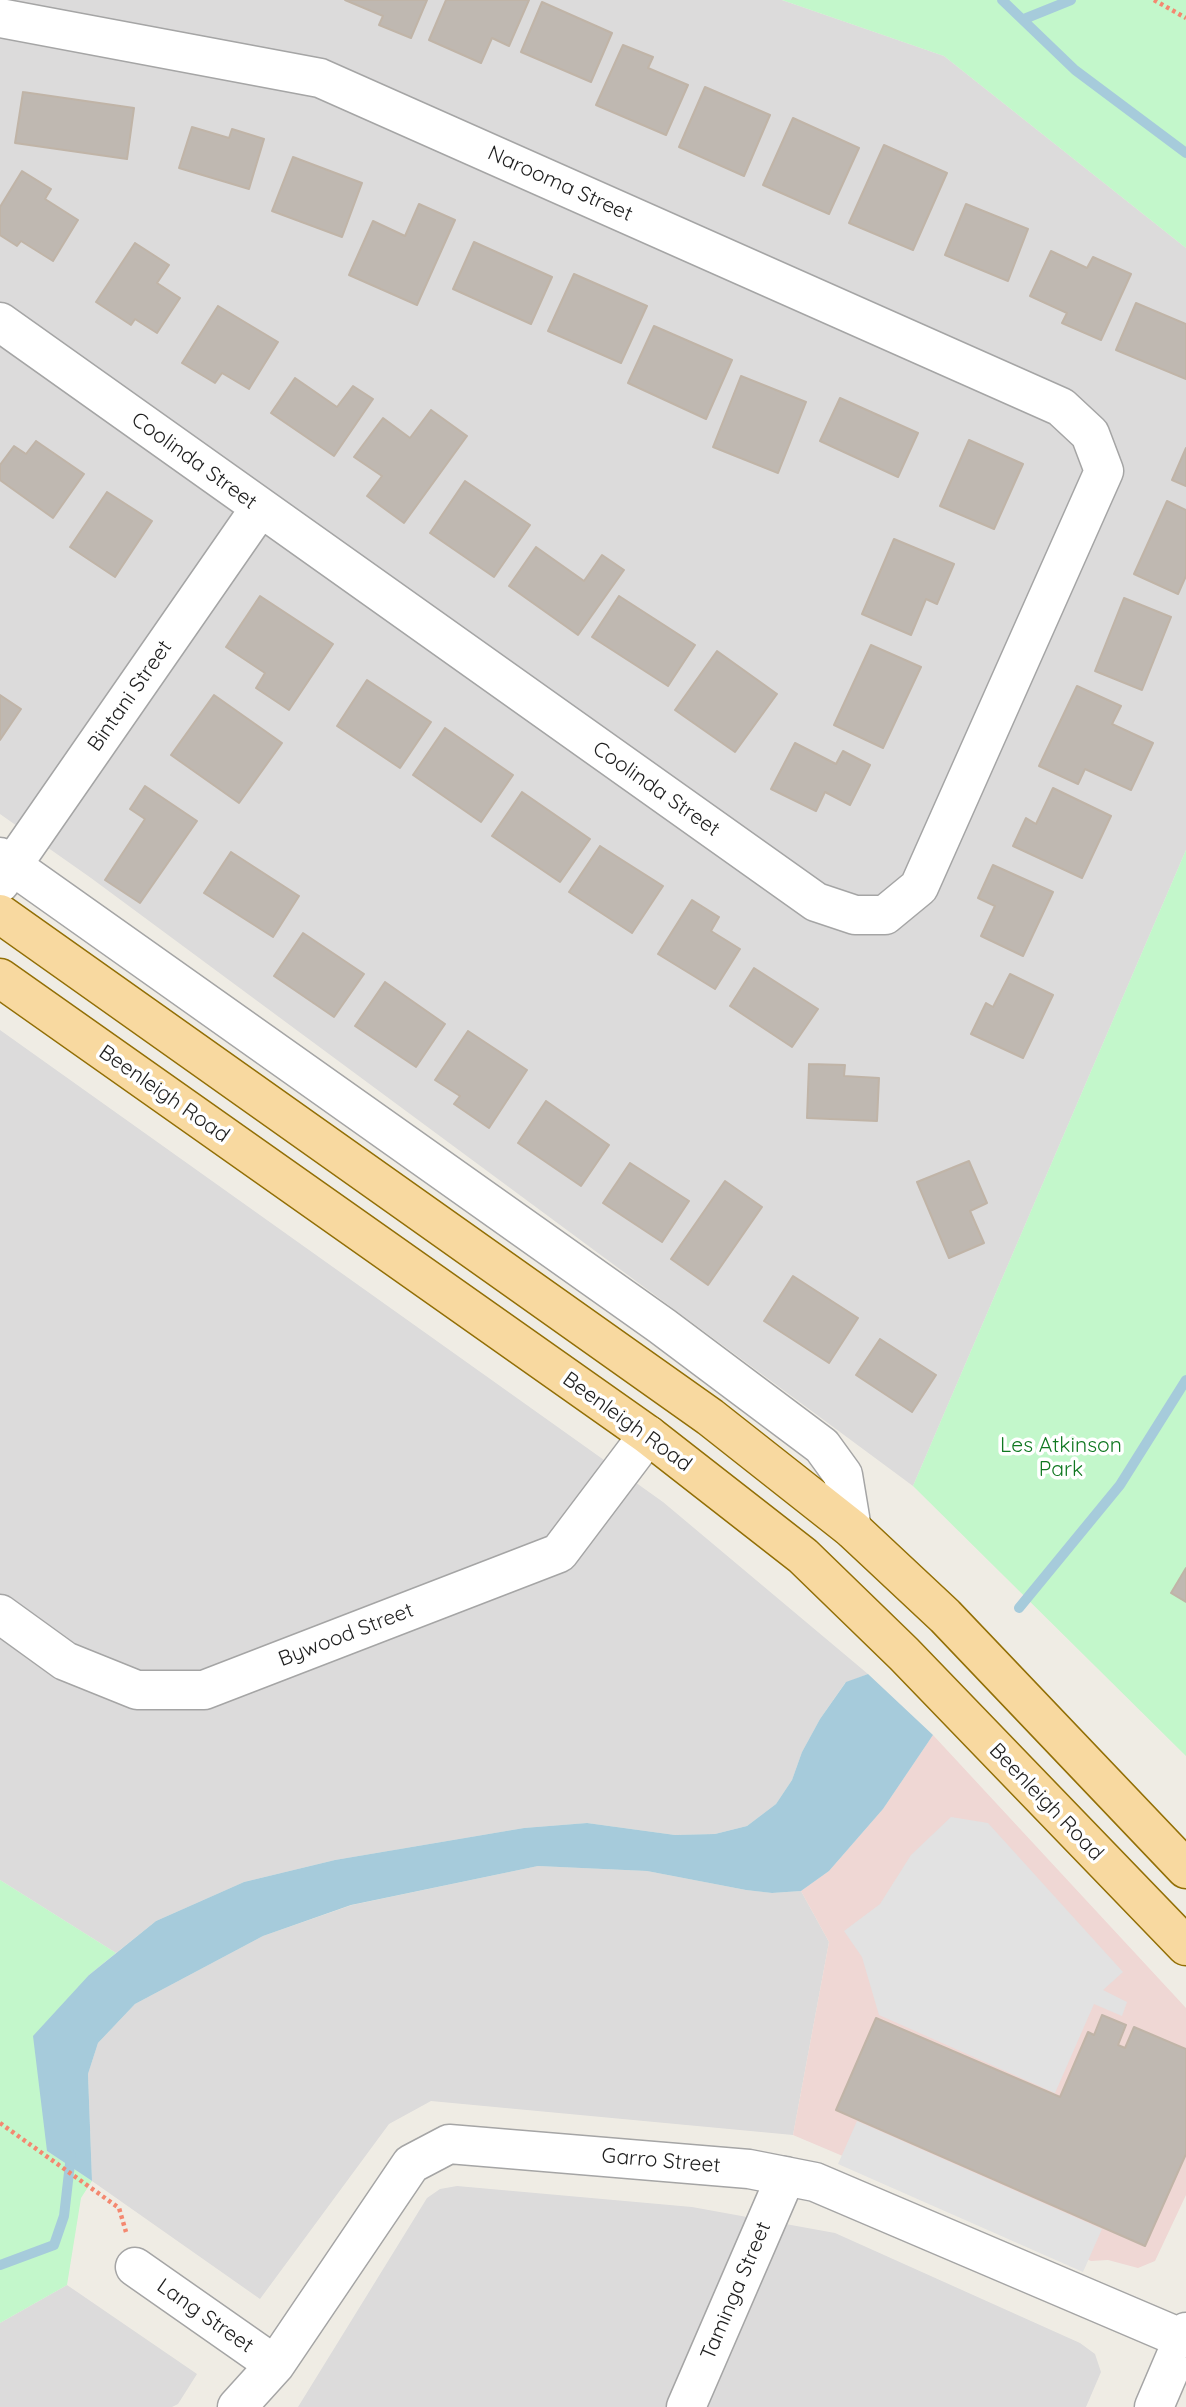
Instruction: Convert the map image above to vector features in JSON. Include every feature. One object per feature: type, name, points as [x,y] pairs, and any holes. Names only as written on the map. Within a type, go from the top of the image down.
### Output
[{"type":"main road","points":[[0,914],[710,1417],[852,1529],[945,1615],[1186,1869]]},
{"type":"main road","name":"Beenleigh Road","points":[[0,978],[648,1435],[803,1556],[904,1654],[1186,1946]]},
{"type":"street","name":"Narooma Street","points":[[0,18],[320,78],[1062,407],[1090,434]]},
{"type":"street","name":"Coolinda Street","points":[[0,322],[816,902],[855,915],[885,915],[919,887],[1104,471],[1090,434]]},
{"type":"street","name":"Bintani Street","points":[[4,869],[260,508]]},
{"type":"street","points":[[4,869],[662,1326],[822,1446],[843,1475],[852,1529]]},
{"type":"street","name":"Bywood Street","points":[[0,1614],[65,1661],[137,1690],[204,1690],[559,1553],[648,1435]]},
{"type":"street","name":"Garro Street","points":[[237,2407],[275,2365],[411,2164],[449,2144],[749,2169],[815,2182],[1184,2335]]},
{"type":"street","name":"Taminga Street","points":[[686,2407],[786,2176]]},
{"type":"street","name":"Lang Street","points":[[135,2267],[275,2365]]},
{"type":"street","points":[[1154,2407],[1184,2335]]},
{"type":"path","points":[[1156,1],[1186,18]]},
{"type":"path","points":[[0,2123],[119,2208]]},
{"type":"shaded area","points":[[0,0],[782,0],[944,56],[1186,248],[1186,850],[913,1486],[91,878],[0,814]]},
{"type":"shaded area","points":[[0,1030],[663,1502],[868,1674],[845,1683],[820,1719],[802,1752],[792,1780],[776,1804],[747,1826],[715,1834],[675,1835],[587,1823],[524,1828],[335,1860],[244,1882],[156,1921],[116,1953],[0,1880]]},
{"type":"shaded area","points":[[933,1735],[1186,2008],[1186,2195],[1155,2261],[1138,2268],[1108,2260],[1091,2261],[793,2135],[829,1942],[801,1891],[829,1871],[883,1809]]},
{"type":"shaded area","points":[[951,1817],[988,1823],[1123,1972],[1103,1990],[1127,2002],[1122,2016],[1094,2004],[1055,2093],[879,2015],[862,1957],[844,1931],[880,1904],[911,1855]]},
{"type":"shaded area","points":[[538,1866],[647,1871],[746,1890],[772,1893],[801,1891],[829,1942],[793,2135],[431,2101],[389,2124],[260,2299],[92,2181],[88,2074],[98,2043],[135,2004],[263,1936],[352,1905]]},
{"type":"shaded area","points":[[857,2121],[1102,2229],[1083,2272],[838,2164]]},
{"type":"shaded area","points":[[457,2186],[692,2207],[835,2233],[1080,2343],[1095,2354],[1101,2372],[1086,2407],[298,2407],[427,2198],[440,2189]]},
{"type":"shaded area","points":[[67,2285],[197,2374],[178,2404],[172,2407],[0,2407],[0,2323]]},
{"type":"green space","points":[[782,0],[1186,0],[1186,248],[944,56]]},
{"type":"green space","name":"Les Atkinson Park","points":[[1186,850],[1186,1756],[913,1486]]},
{"type":"green space","points":[[0,1880],[116,1953],[89,1975],[47,2151],[92,2181],[81,2198],[67,2285],[0,2323]]},
{"type":"water","points":[[868,1674],[933,1735],[883,1809],[829,1871],[801,1891],[772,1893],[746,1890],[647,1871],[538,1866],[351,1905],[263,1936],[135,2004],[98,2043],[88,2074],[92,2181],[47,2151],[33,2036],[89,1975],[156,1921],[244,1882],[335,1860],[524,1828],[587,1823],[675,1835],[715,1834],[747,1826],[776,1804],[792,1780],[802,1752],[820,1719],[846,1682]]},
{"type":"building","points":[[345,0],[427,0],[411,38],[379,25],[383,16]]},
{"type":"building","points":[[446,0],[529,0],[509,46],[492,38],[481,63],[429,40]]},
{"type":"building","points":[[542,2],[612,33],[591,82],[521,52]]},
{"type":"building","points":[[623,45],[653,57],[648,68],[688,85],[666,135],[596,105]]},
{"type":"building","points":[[705,87],[770,115],[744,176],[679,147]]},
{"type":"building","points":[[23,92],[134,108],[127,159],[15,143]]},
{"type":"building","points":[[793,118],[859,148],[829,214],[763,185]]},
{"type":"building","points":[[192,127],[229,138],[232,129],[264,139],[249,189],[179,168]]},
{"type":"building","points":[[884,145],[947,173],[913,250],[849,223]]},
{"type":"building","points":[[293,157],[362,183],[342,237],[272,211]]},
{"type":"building","points":[[22,171],[51,189],[45,199],[78,220],[53,261],[21,241],[17,246],[0,235],[0,207]]},
{"type":"building","points":[[419,204],[455,220],[417,305],[349,275],[373,221],[405,236]]},
{"type":"building","points":[[966,204],[1028,229],[1008,281],[945,255]]},
{"type":"building","points":[[474,242],[552,277],[531,324],[453,289]]},
{"type":"building","points":[[135,243],[169,265],[157,283],[180,298],[157,333],[135,319],[131,325],[96,302]]},
{"type":"building","points":[[1051,251],[1087,268],[1093,257],[1131,274],[1101,340],[1062,323],[1067,313],[1030,296]]},
{"type":"building","points":[[574,274],[647,306],[621,363],[548,331]]},
{"type":"building","points":[[1136,303],[1186,324],[1186,379],[1116,350]]},
{"type":"building","points":[[218,306],[278,342],[249,389],[222,373],[215,383],[182,363]]},
{"type":"building","points":[[654,326],[732,360],[706,419],[628,383]]},
{"type":"building","points":[[741,376],[806,402],[778,473],[713,447]]},
{"type":"building","points":[[295,378],[337,407],[353,386],[373,399],[334,456],[271,413]]},
{"type":"building","points":[[840,398],[918,433],[898,477],[820,441]]},
{"type":"building","points":[[431,410],[467,436],[404,523],[367,496],[382,476],[354,457],[383,418],[410,438]]},
{"type":"building","points":[[969,440],[1023,464],[994,529],[940,506]]},
{"type":"building","points":[[36,441],[84,474],[53,518],[0,480],[0,465],[14,446],[26,454]]},
{"type":"building","points":[[1186,448],[1186,486],[1172,480]]},
{"type":"building","points":[[465,481],[530,525],[494,577],[430,533]]},
{"type":"building","points":[[107,492],[152,521],[115,577],[70,547]]},
{"type":"building","points":[[1167,501],[1186,510],[1186,576],[1178,594],[1134,574]]},
{"type":"building","points":[[894,539],[954,564],[937,604],[926,599],[911,635],[862,614]]},
{"type":"building","points":[[536,547],[584,581],[602,555],[624,570],[578,635],[509,586]]},
{"type":"building","points":[[260,596],[333,644],[289,710],[256,688],[265,673],[226,647]]},
{"type":"building","points":[[619,596],[695,645],[668,686],[592,637]]},
{"type":"building","points":[[1124,598],[1171,617],[1142,690],[1095,671]]},
{"type":"building","points":[[871,645],[921,667],[883,748],[834,725]]},
{"type":"building","points":[[717,651],[777,694],[735,752],[675,710]]},
{"type":"building","points":[[367,680],[431,722],[400,768],[337,726]]},
{"type":"building","points":[[1077,686],[1121,706],[1112,724],[1153,743],[1131,790],[1085,769],[1078,784],[1039,766]]},
{"type":"building","points":[[0,695],[21,709],[0,740]]},
{"type":"building","points":[[214,695],[282,743],[239,803],[171,755]]},
{"type":"building","points":[[445,728],[513,775],[481,822],[413,775]]},
{"type":"building","points":[[795,743],[836,764],[843,751],[870,765],[850,805],[825,792],[816,811],[771,789]]},
{"type":"building","points":[[145,786],[197,821],[140,903],[105,880],[145,819],[130,809]]},
{"type":"building","points":[[1053,788],[1111,816],[1082,878],[1013,846],[1026,818],[1036,824]]},
{"type":"building","points":[[522,792],[590,839],[560,882],[492,836]]},
{"type":"building","points":[[600,846],[663,886],[632,933],[569,892]]},
{"type":"building","points":[[231,852],[299,896],[273,937],[204,893]]},
{"type":"building","points":[[993,865],[1053,892],[1023,956],[981,936],[995,906],[978,898]]},
{"type":"building","points":[[692,900],[719,917],[711,931],[740,949],[715,989],[658,954]]},
{"type":"building","points":[[303,933],[364,974],[334,1017],[274,976]]},
{"type":"building","points":[[754,968],[818,1009],[792,1047],[730,1006]]},
{"type":"building","points":[[1010,974],[1053,995],[1023,1058],[971,1034],[986,1003],[993,1007]]},
{"type":"building","points":[[385,982],[445,1024],[416,1067],[355,1026]]},
{"type":"building","points":[[468,1031],[527,1070],[489,1128],[454,1104],[460,1096],[435,1080]]},
{"type":"building","points":[[809,1064],[845,1065],[844,1076],[879,1078],[877,1121],[807,1118]]},
{"type":"building","points":[[546,1101],[609,1145],[581,1186],[518,1143]]},
{"type":"building","points":[[969,1161],[987,1203],[970,1211],[984,1243],[949,1258],[917,1182]]},
{"type":"building","points":[[630,1163],[689,1201],[662,1242],[603,1203]]},
{"type":"building","points":[[725,1181],[762,1207],[708,1285],[671,1259]]},
{"type":"building","points":[[793,1276],[858,1318],[829,1363],[764,1321]]},
{"type":"building","points":[[880,1339],[936,1375],[912,1412],[856,1375]]},
{"type":"building","points":[[1186,1568],[1186,1602],[1171,1593]]},
{"type":"building","points":[[1102,2015],[1126,2025],[1118,2045],[1125,2048],[1134,2027],[1186,2049],[1186,2154],[1145,2246],[836,2110],[876,2018],[1060,2097],[1088,2032],[1094,2035]]},
{"type":"waterway","points":[[1002,0],[1075,70],[1186,153]]},
{"type":"waterway","points":[[1024,19],[1071,0]]},
{"type":"waterway","points":[[1019,1608],[1120,1485],[1186,1380]]},
{"type":"waterway","points":[[0,2265],[54,2245],[64,2216],[71,2155]]}]
